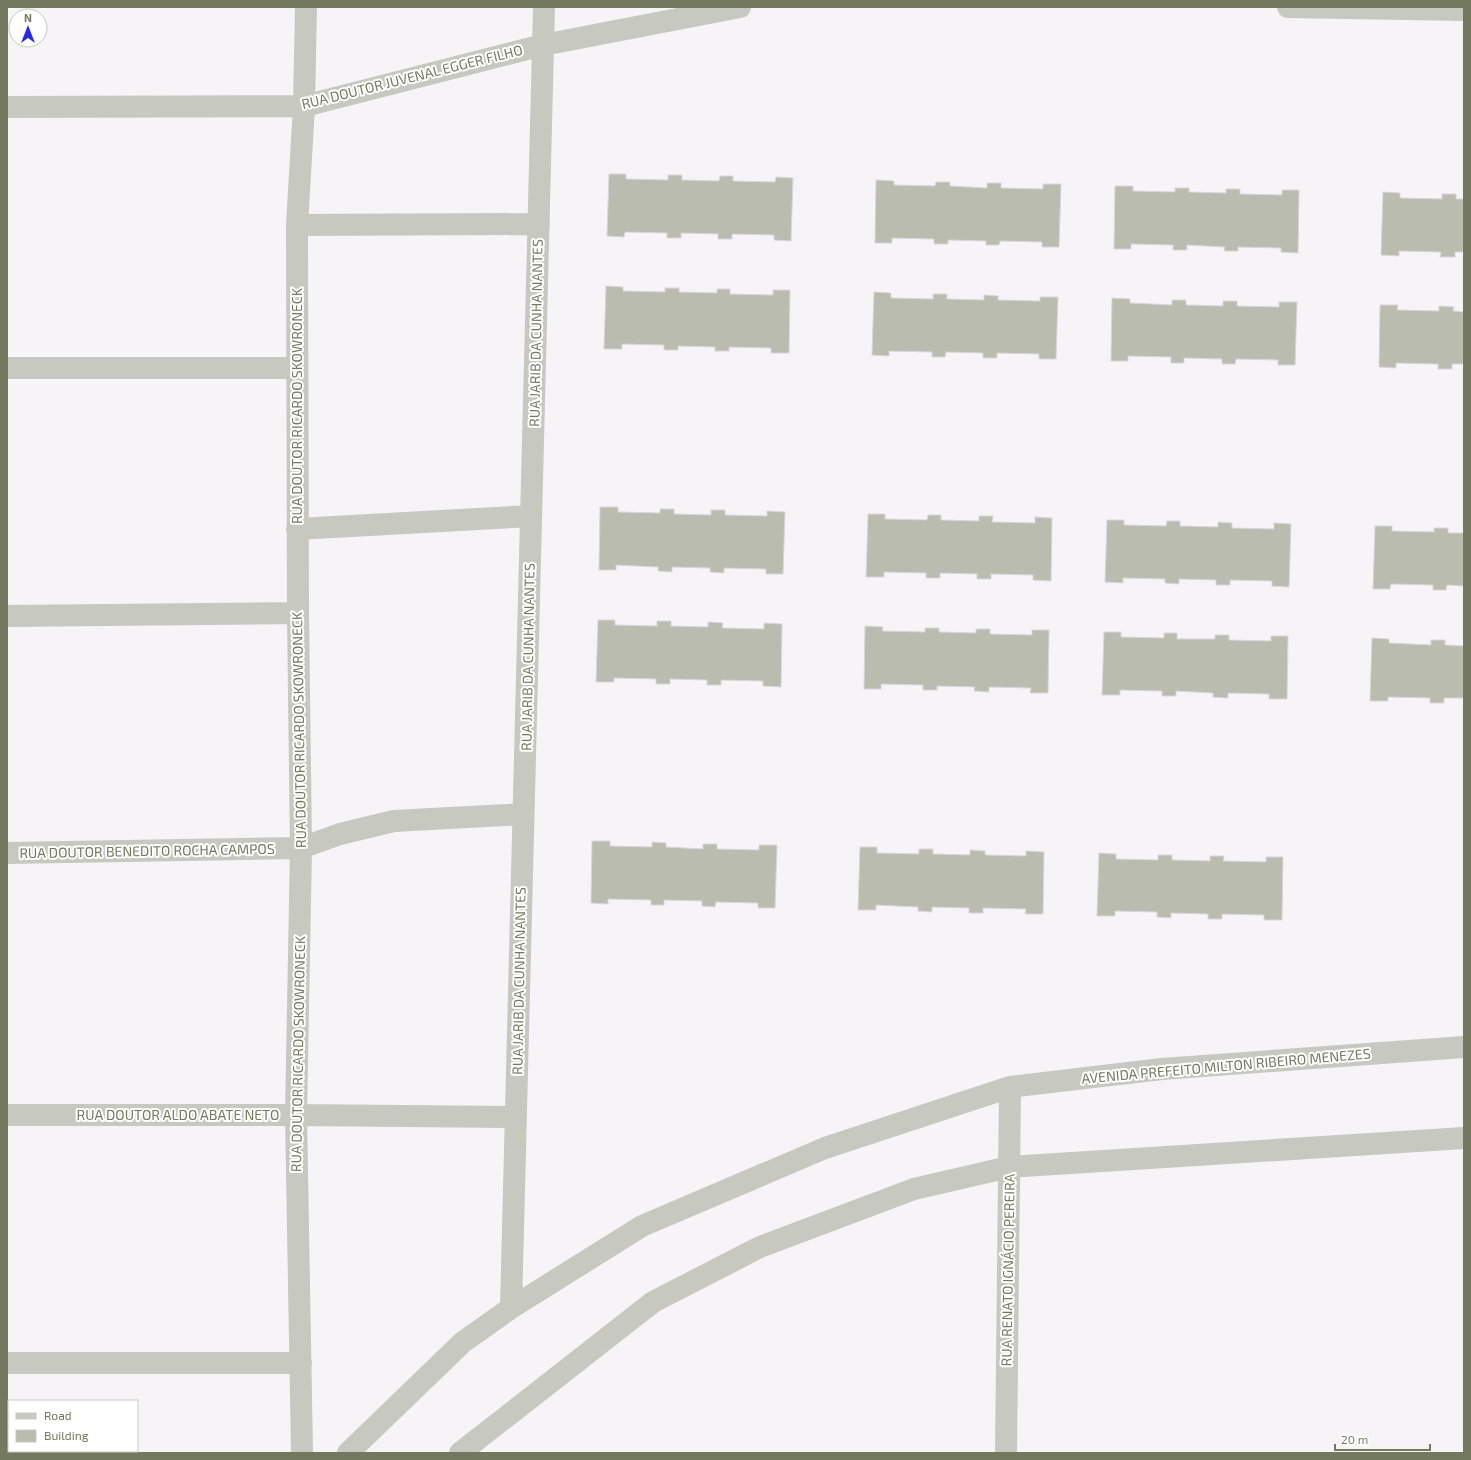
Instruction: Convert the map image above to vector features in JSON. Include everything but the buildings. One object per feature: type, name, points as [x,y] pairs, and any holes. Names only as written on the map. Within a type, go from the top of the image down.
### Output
[{"type":"street","name":"RUA DOUTOR RICARDO SKOWRONECK","points":[[302,1453],[296,1115],[301,848],[296,225],[304,106],[306,7]]},
{"type":"street","name":"RUA JARIB DA CUNHA NANTES","points":[[511,1308],[544,7]]},
{"type":"street","name":"RUA DOUTOR JUVENAL EGGER FILHO","points":[[7,107],[304,106],[543,45],[740,7]]},
{"type":"street","points":[[1288,7],[1464,10]]},
{"type":"street","points":[[296,225],[538,224]]},
{"type":"street","points":[[7,368],[298,368]]},
{"type":"street","points":[[298,529],[531,516]]},
{"type":"street","points":[[7,616],[298,613]]},
{"type":"street","name":"RUA DOUTOR BENEDITO ROCHA CAMPOS","points":[[7,853],[301,848],[340,834],[394,821],[523,814]]},
{"type":"street","name":"AVENIDA PREFEITO MILTON RIBEIRO MENEZES","points":[[348,1453],[463,1342],[511,1308],[642,1226],[825,1148],[1010,1087],[1162,1069],[1464,1047]]},
{"type":"street","name":"RUA RENATO IGNÁCIO PEREIRA","points":[[1006,1453],[1010,1087]]},
{"type":"street","name":"RUA DOUTOR ALDO ABATE NETO","points":[[7,1115],[516,1117]]},
{"type":"street","points":[[460,1453],[653,1302],[760,1246],[914,1189],[1009,1168],[1464,1138]]},
{"type":"street","points":[[7,1363],[301,1363]]}]
